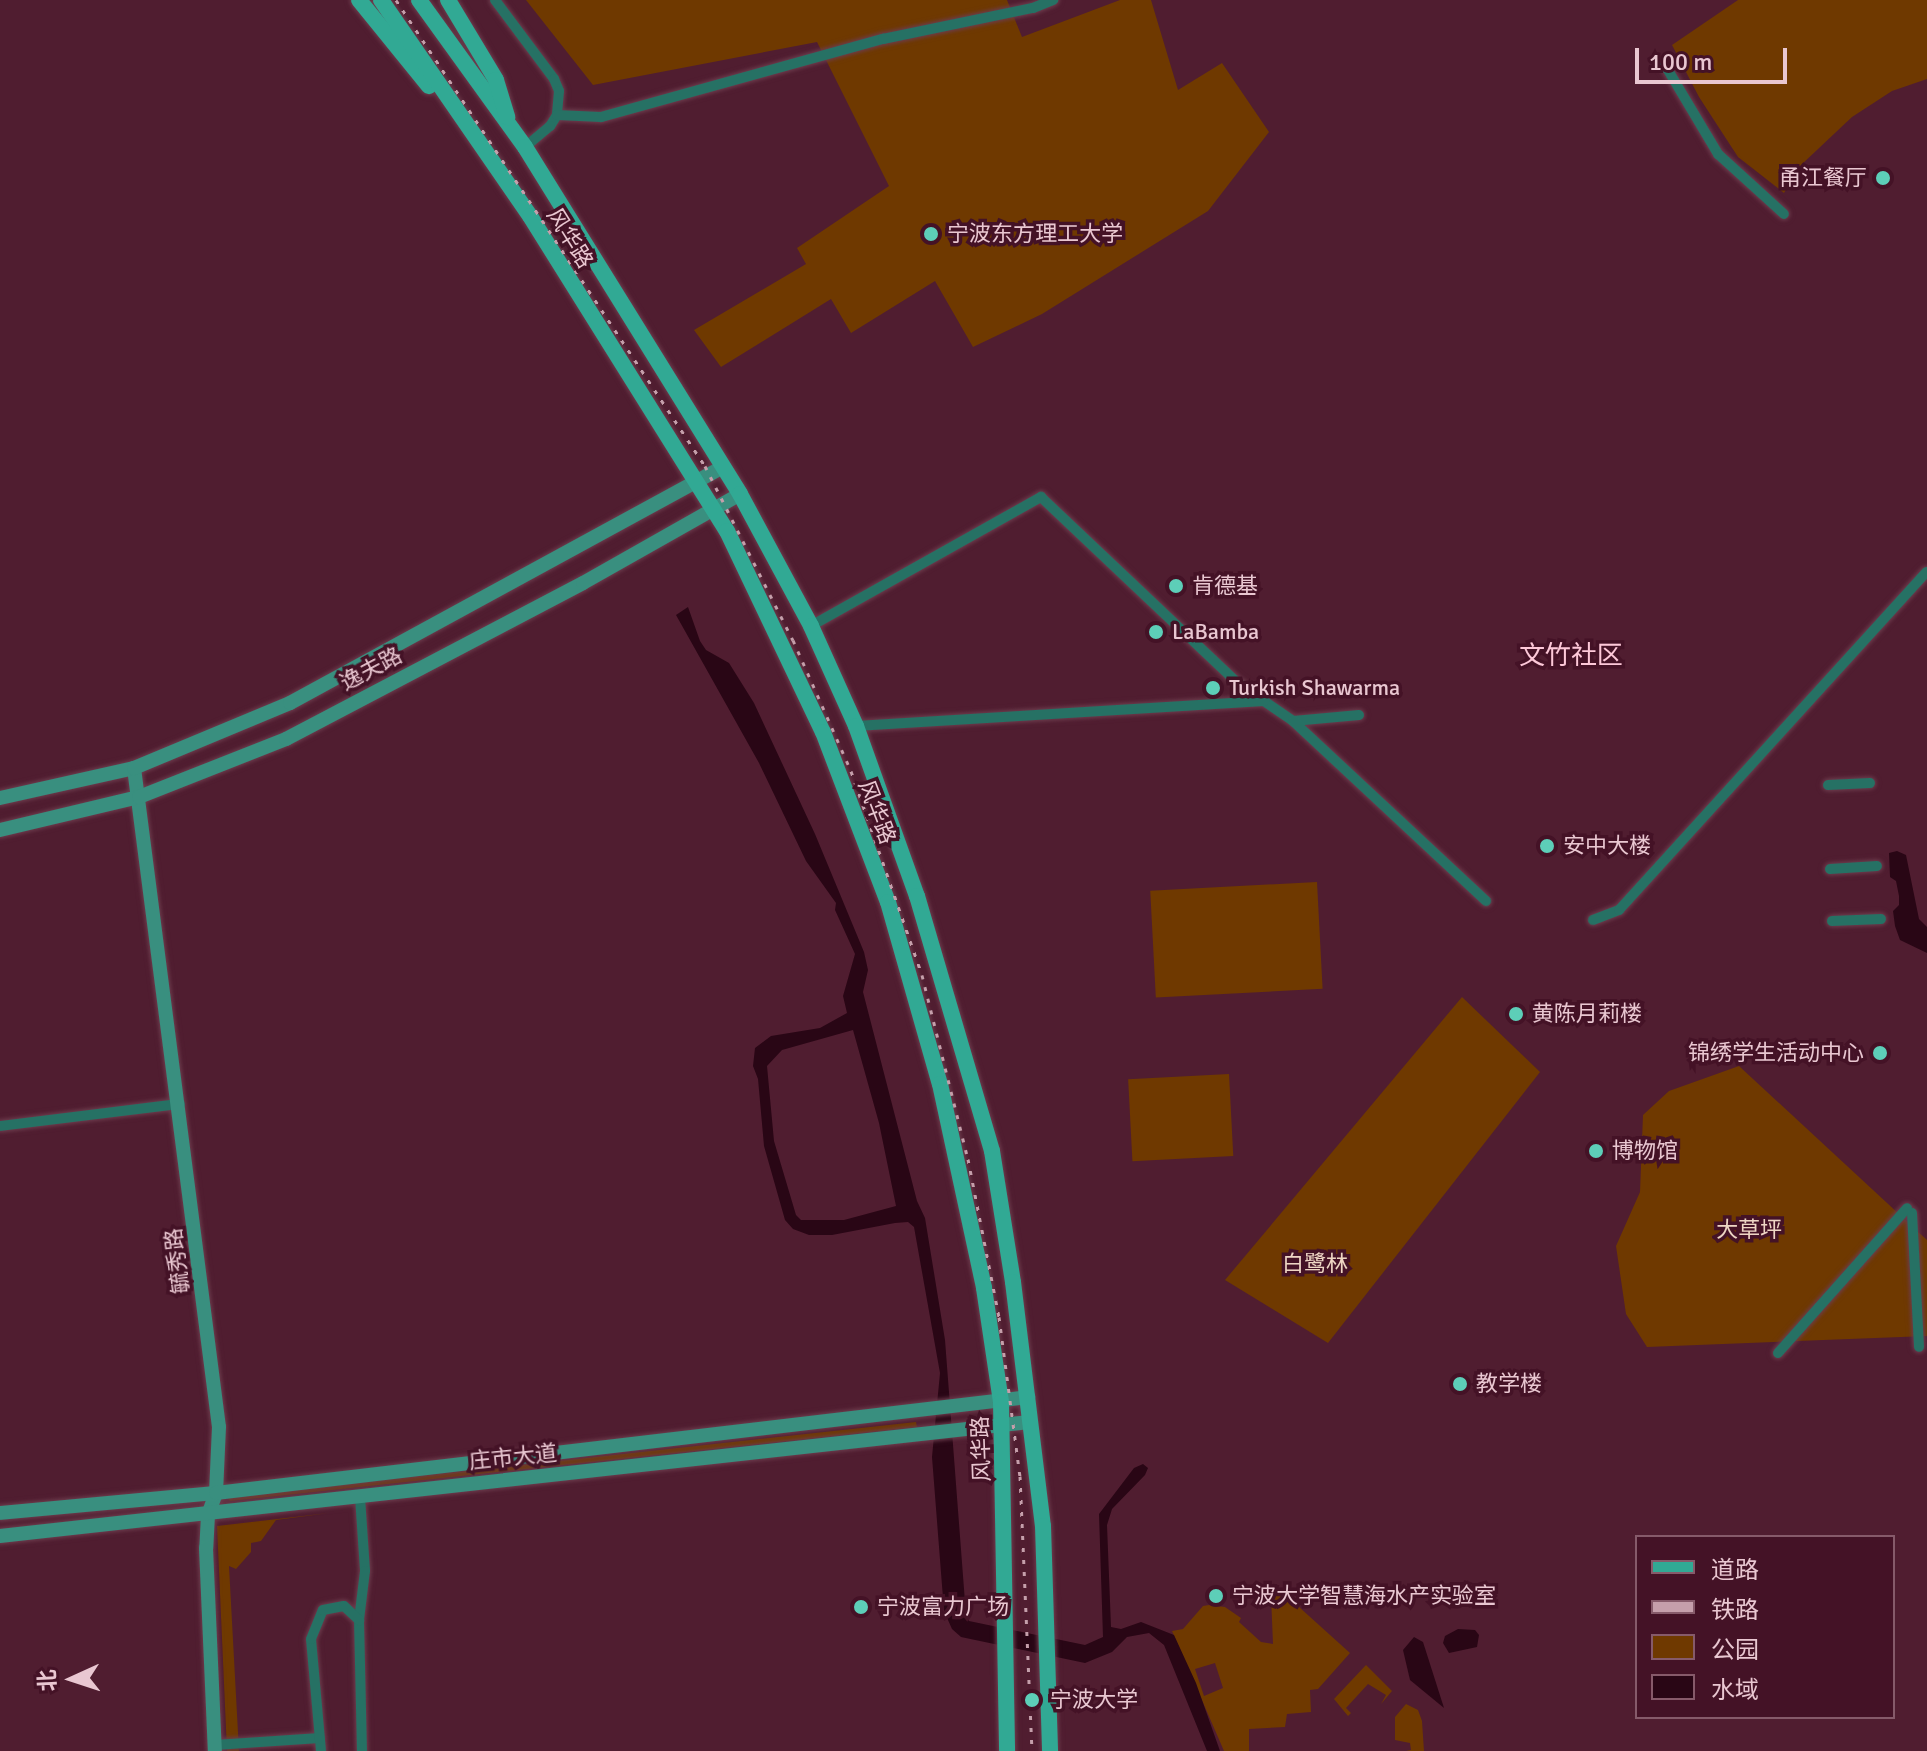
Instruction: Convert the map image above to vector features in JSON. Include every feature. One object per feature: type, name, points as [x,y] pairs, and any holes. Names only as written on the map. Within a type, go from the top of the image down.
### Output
[{"type":"main road","points":[[359,0],[487,153]]},
{"type":"main road","name":"风华路","points":[[381,0],[487,153],[713,509],[823,732],[888,902],[940,1084],[984,1288],[1001,1402],[995,1428],[1007,1751]]},
{"type":"main road","name":"风华路","points":[[419,0],[525,147],[740,494],[811,626],[856,726],[917,896],[992,1151],[1028,1397],[1043,1526],[1050,1751]]},
{"type":"main road","points":[[448,0],[496,80],[511,130]]},
{"type":"main road","name":"逸夫路","points":[[0,798],[134,768],[290,703],[723,467]]},
{"type":"main road","name":"逸夫路","points":[[0,830],[139,797],[286,739],[583,583],[740,494]]},
{"type":"main road","name":"毓秀路","points":[[134,768],[180,1104],[219,1427],[216,1493],[208,1515],[215,1748]]},
{"type":"main road","name":"庄市大道","points":[[0,1513],[216,1493],[924,1412],[1028,1397]]},
{"type":"main road","name":"庄市大道","points":[[0,1536],[1030,1422]]},
{"type":"street","points":[[495,0],[554,79],[559,91],[557,115],[550,126],[525,147]]},
{"type":"street","points":[[557,115],[601,117],[883,39],[1033,8],[1053,0]]},
{"type":"street","points":[[1665,65],[1718,154],[1784,214]]},
{"type":"street","points":[[811,626],[1041,497],[1239,684],[1293,721],[1486,901]]},
{"type":"street","points":[[1593,920],[1619,910],[1927,572]]},
{"type":"street","points":[[856,726],[1264,701]]},
{"type":"street","points":[[1293,721],[1359,715]]},
{"type":"street","points":[[1828,785],[1870,783]]},
{"type":"street","points":[[1830,869],[1877,866]]},
{"type":"street","points":[[1832,921],[1881,919]]},
{"type":"street","points":[[0,1126],[180,1104]]},
{"type":"street","points":[[1778,1353],[1909,1211],[1919,1347]]},
{"type":"street","points":[[360,1497],[365,1571],[359,1620],[362,1751]]},
{"type":"street","points":[[321,1751],[311,1639],[323,1610],[344,1606],[359,1620]]},
{"type":"street","points":[[215,1748],[320,1738]]},
{"type":"green space","points":[[526,0],[1007,0],[1022,37],[1120,0],[1151,0],[1178,90],[1222,63],[1269,132],[1208,211],[1042,314],[973,347],[935,281],[851,333],[831,299],[721,367],[694,330],[806,264],[797,248],[889,186],[817,42],[593,85]]},
{"type":"green space","points":[[1738,0],[1927,0],[1927,79],[1892,91],[1852,117],[1800,166],[1784,193],[1738,157],[1699,97],[1672,45]]},
{"type":"green space","points":[[1317,882],[1323,989],[1156,998],[1150,891]]},
{"type":"green space","name":"白鹭林","points":[[1462,997],[1540,1072],[1328,1343],[1225,1280]]},
{"type":"green space","name":"大草坪","points":[[1739,1066],[1927,1240],[1927,1336],[1647,1347],[1626,1314],[1616,1246],[1640,1192],[1643,1115],[1669,1091]]},
{"type":"green space","points":[[1229,1074],[1233,1156],[1132,1161],[1128,1079]]},
{"type":"green space","points":[[916,1422],[917,1427],[230,1501],[227,1497]]},
{"type":"green space","points":[[329,1513],[276,1520],[261,1541],[251,1543],[251,1552],[236,1569],[229,1566],[239,1751],[227,1751],[217,1526]]},
{"type":"green space","points":[[1278,1588],[1350,1653],[1318,1689],[1310,1690],[1311,1712],[1287,1714],[1285,1727],[1249,1729],[1249,1751],[1224,1751],[1172,1631],[1183,1629],[1203,1606],[1225,1607],[1241,1618],[1239,1622],[1261,1642],[1273,1644],[1271,1596]],"holes":[[[1215,1663],[1223,1688],[1204,1696],[1195,1669]]]},
{"type":"green space","points":[[1366,1665],[1392,1691],[1381,1704],[1386,1695],[1368,1684],[1346,1708],[1351,1713],[1348,1716],[1334,1699]]},
{"type":"green space","points":[[1406,1704],[1418,1710],[1424,1751],[1406,1751],[1411,1750],[1410,1743],[1395,1740],[1395,1717]]},
{"type":"water","points":[[688,607],[706,650],[729,663],[754,703],[815,834],[864,952],[868,970],[863,992],[917,1201],[925,1218],[945,1340],[966,1615],[969,1621],[1085,1645],[1103,1637],[1099,1514],[1134,1468],[1143,1464],[1148,1468],[1145,1475],[1112,1509],[1107,1525],[1111,1627],[1121,1629],[1141,1622],[1174,1635],[1196,1683],[1220,1751],[1207,1751],[1164,1645],[1149,1633],[1127,1637],[1112,1652],[1085,1663],[961,1637],[952,1629],[944,1611],[932,1457],[940,1373],[914,1227],[908,1222],[895,1223],[832,1235],[809,1235],[793,1229],[785,1220],[764,1146],[758,1079],[753,1066],[755,1048],[771,1036],[820,1028],[847,1013],[843,996],[855,954],[835,910],[836,903],[806,861],[759,763],[676,615]],"holes":[[[853,1030],[879,1123],[896,1206],[844,1220],[801,1220],[796,1215],[774,1141],[767,1066],[782,1050]]]},
{"type":"water","points":[[1897,851],[1906,855],[1919,919],[1927,927],[1927,953],[1900,940],[1895,926],[1893,911],[1899,905],[1899,896],[1896,881],[1890,877],[1889,853]]},
{"type":"water","points":[[1458,1629],[1475,1630],[1479,1635],[1477,1647],[1449,1653],[1443,1643],[1445,1636]]},
{"type":"water","points":[[1414,1637],[1423,1642],[1444,1708],[1410,1680],[1403,1650]]},
{"type":"railway","points":[[396,0],[705,466],[793,640],[851,771],[922,975],[968,1159],[999,1317],[1020,1476],[1032,1751]]},
{"type":"place","name":"甬江餐厅","points":[[1883,178]]},
{"type":"place","name":"宁波东方理工大学","points":[[931,234]]},
{"type":"place","name":"肯德基","points":[[1176,586]]},
{"type":"place","name":"LaBamba","points":[[1156,632]]},
{"type":"place","name":"Turkish Shawarma","points":[[1213,688]]},
{"type":"place","name":"安中大楼","points":[[1547,846]]},
{"type":"place","name":"黄陈月莉楼","points":[[1516,1014]]},
{"type":"place","name":"锦绣学生活动中心","points":[[1880,1053]]},
{"type":"place","name":"博物馆","points":[[1596,1151]]},
{"type":"place","name":"教学楼","points":[[1460,1384]]},
{"type":"place","name":"宁波大学智慧海水产实验室","points":[[1216,1596]]},
{"type":"place","name":"宁波富力广场","points":[[861,1607]]},
{"type":"place","name":"宁波大学","points":[[1032,1700]]},
{"type":"district","name":"文竹社区","points":[[1571,657]]}]
